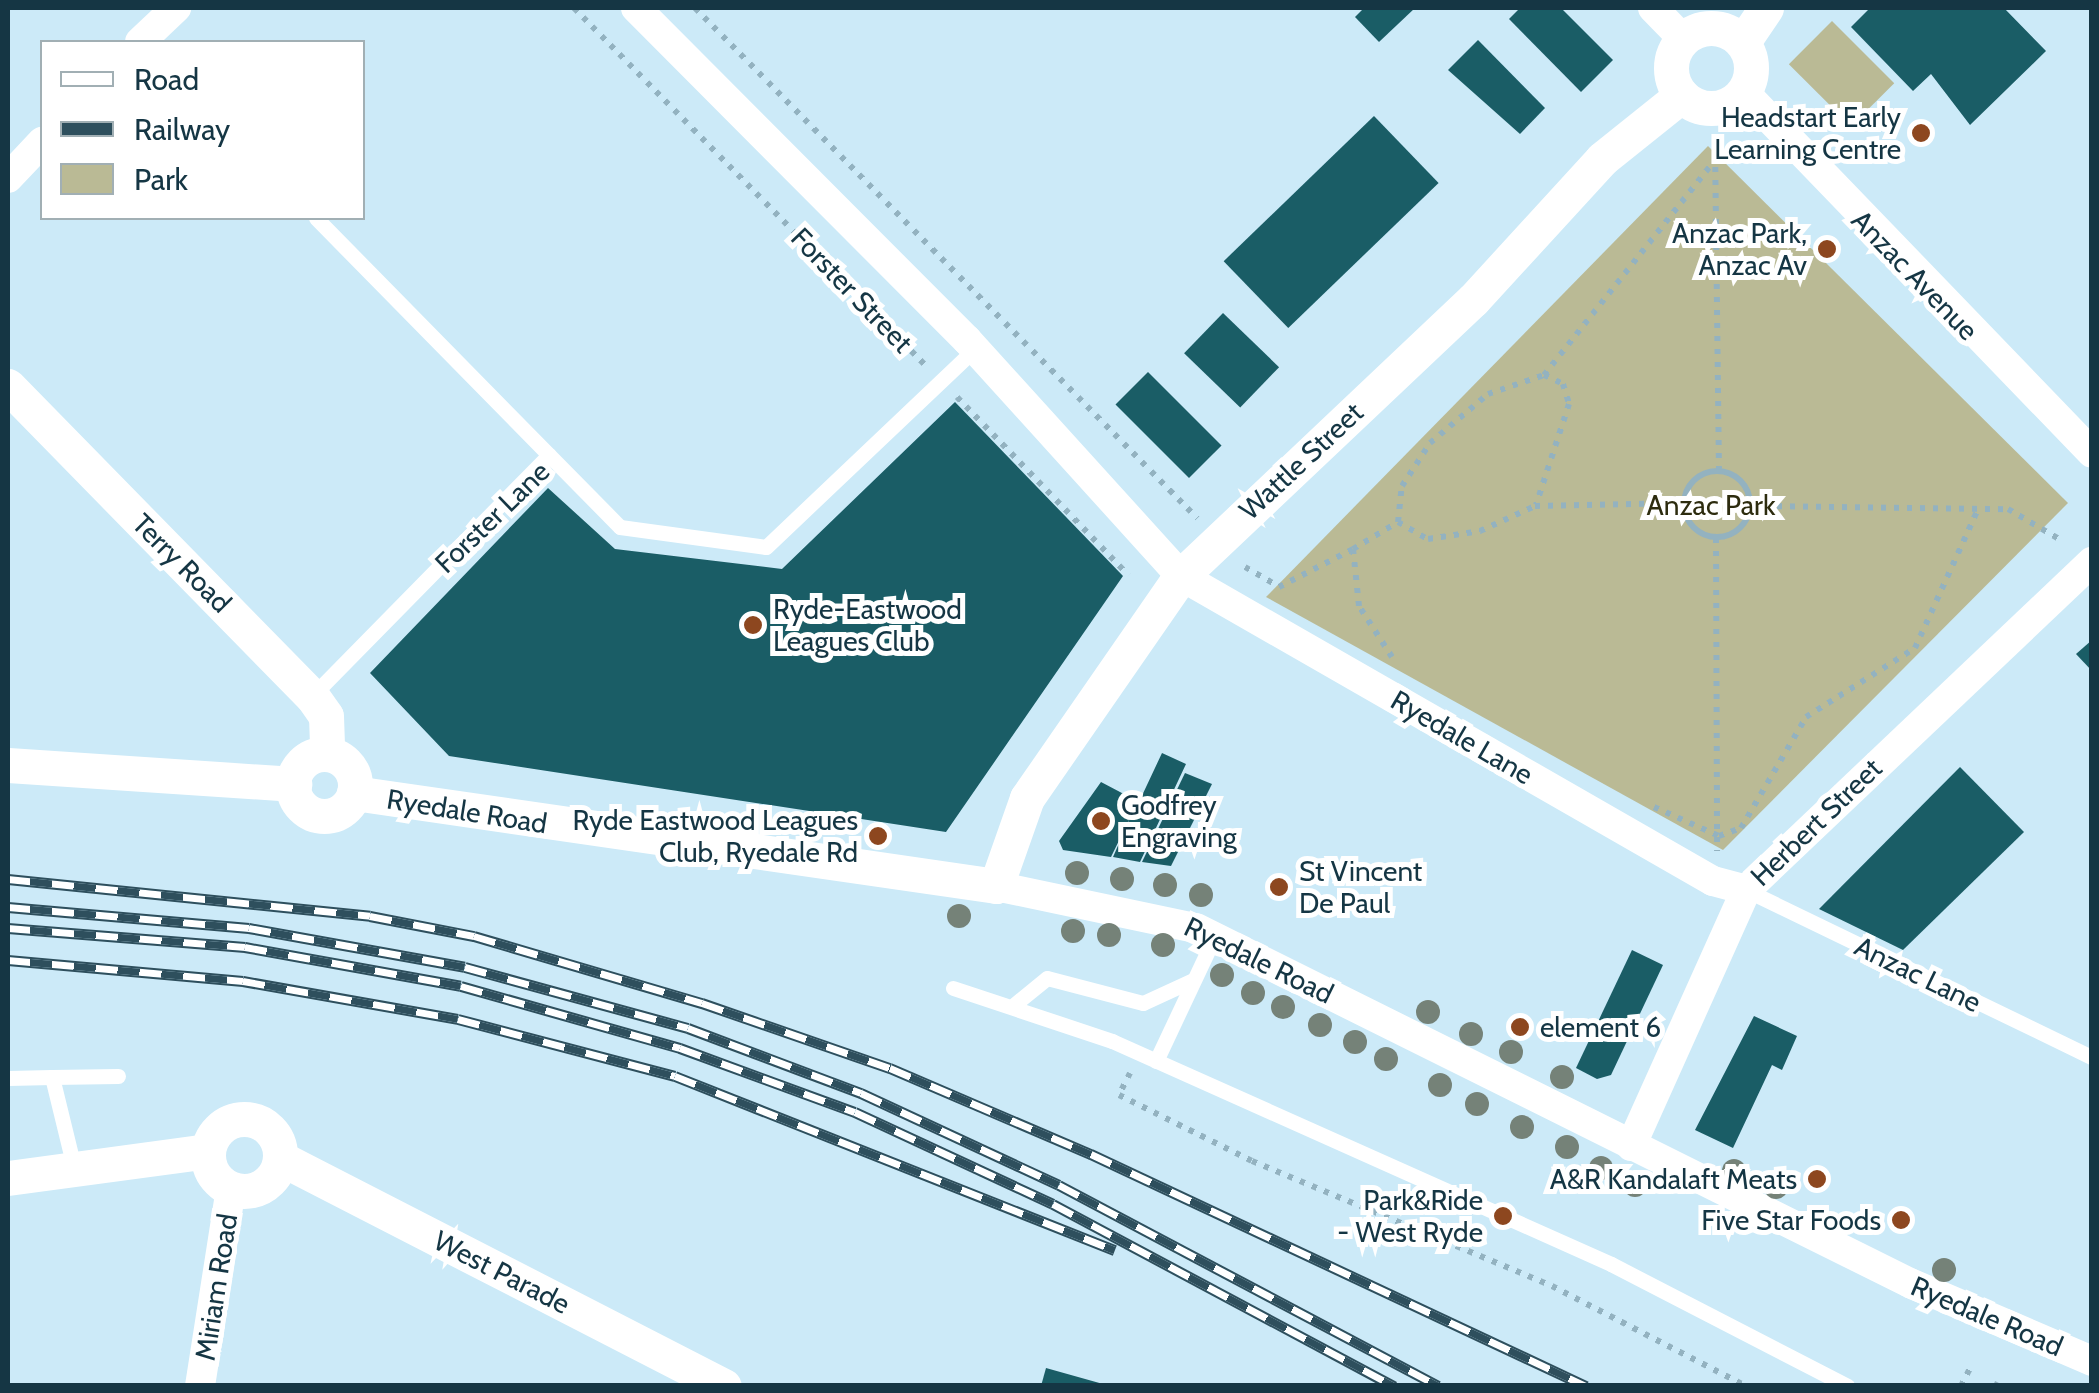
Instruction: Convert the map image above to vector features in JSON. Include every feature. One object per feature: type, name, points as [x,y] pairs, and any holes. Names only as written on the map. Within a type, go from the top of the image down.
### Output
[{"type":"street","points":[[144,40],[176,8]]},
{"type":"street","name":"Forster Street","points":[[636,8],[975,349],[1181,576]]},
{"type":"street","points":[[1653,8],[1683,39]]},
{"type":"street","points":[[1742,42],[1766,8]]},
{"type":"street","points":[[1720,28],[1742,42],[1752,72],[1744,92],[1709,108],[1682,95],[1671,67],[1683,39],[1720,28]]},
{"type":"street","name":"Anzac Avenue","points":[[1744,92],[2092,453]]},
{"type":"street","name":"Wattle Street","points":[[996,886],[1020,811],[1181,576],[1474,300],[1602,158],[1682,95]]},
{"type":"street","points":[[8,178],[40,144]]},
{"type":"street","name":"Terry Road","points":[[8,386],[312,696],[326,716],[326,754]]},
{"type":"street","name":"Herbert Street","points":[[1630,1146],[1746,890],[2092,562]]},
{"type":"street","name":"Ryedale Lane","points":[[1181,576],[1714,880],[1746,890]]},
{"type":"street","points":[[326,754],[349,767],[354,793],[334,814],[315,814],[294,784],[300,766],[326,754]]},
{"type":"street","points":[[8,765],[294,784]]},
{"type":"street","name":"Ryedale Road","points":[[354,793],[1136,909],[1214,938],[1630,1146],[2092,1361]]},
{"type":"street","points":[[244,1118],[267,1126],[280,1158],[265,1184],[231,1189],[214,1175],[208,1151],[220,1127],[244,1118]]},
{"type":"street","points":[[8,1178],[208,1151]]},
{"type":"street","name":"West Parade","points":[[280,1158],[724,1386]]},
{"type":"street","name":"Miriam Road","points":[[200,1386],[231,1189]]},
{"type":"lane","points":[[318,220],[549,455]]},
{"type":"lane","name":"Forster Lane","points":[[312,696],[549,455],[620,527],[766,546],[975,349]]},
{"type":"lane","name":"Anzac Lane","points":[[1746,890],[2092,1057]]},
{"type":"lane","points":[[1156,1061],[1214,938]]},
{"type":"lane","points":[[1015,1004],[1047,978],[1143,1004],[1193,980]]},
{"type":"lane","points":[[953,988],[1015,1004],[1156,1061],[1611,1264],[1842,1384]]},
{"type":"lane","points":[[8,1078],[118,1076]]},
{"type":"lane","points":[[52,1077],[74,1167]]},
{"type":"path","name":"Forster Street","points":[[574,8],[1128,575]]},
{"type":"path","points":[[695,8],[1191,512]]},
{"type":"path","points":[[1398,522],[1402,486],[1430,444],[1488,394],[1544,374],[1715,160],[1730,155]]},
{"type":"path","points":[[1715,160],[1719,470]]},
{"type":"path","points":[[1536,506],[1568,404],[1563,384],[1544,374]]},
{"type":"path","points":[[1719,470],[1738,478],[1750,506],[1743,525],[1716,538],[1689,523],[1683,502],[1699,476],[1719,470]]},
{"type":"path","points":[[1398,522],[1415,536],[1460,536],[1536,506],[1683,502]]},
{"type":"path","points":[[1750,506],[2008,509],[2059,539]]},
{"type":"path","points":[[1719,836],[1748,820],[1806,717],[1915,648],[1978,509]]},
{"type":"path","points":[[1245,567],[1279,588],[1398,522]]},
{"type":"path","points":[[1714,880],[1719,836],[1716,538]]},
{"type":"path","points":[[1353,549],[1365,625],[1404,666]]},
{"type":"path","points":[[1641,799],[1719,836]]},
{"type":"path","points":[[1138,1053],[1119,1095],[1252,1162],[1552,1286],[1746,1386]]},
{"type":"path","points":[[1961,1386],[1970,1368]]},
{"type":"green space","points":[[1832,21],[1894,83],[1851,126],[1789,64]]},
{"type":"green space","name":"Anzac Park","points":[[1708,146],[2068,503],[1723,850],[1266,597]]},
{"type":"building","points":[[1364,8],[1415,8],[1379,42],[1355,17]]},
{"type":"building","points":[[1520,8],[1561,8],[1613,60],[1581,92],[1509,19]]},
{"type":"building","points":[[1870,8],[2004,8],[2046,51],[1970,125],[1931,74],[1913,91],[1851,27]]},
{"type":"building","points":[[1478,40],[1545,108],[1520,134],[1448,70]]},
{"type":"building","points":[[1374,116],[1439,183],[1288,328],[1224,261]]},
{"type":"building","points":[[1223,313],[1279,367],[1240,407],[1184,353]]},
{"type":"building","points":[[1148,372],[1222,446],[1189,478],[1115,405]]},
{"type":"building","name":"Ryde-Eastwood Leagues Club","points":[[955,402],[1123,576],[946,832],[449,756],[370,673],[548,488],[615,549],[782,569]]},
{"type":"building","points":[[2092,640],[2092,671],[2076,654]]},
{"type":"building","points":[[1162,753],[1186,764],[1140,862],[1113,857],[1131,816],[1111,857],[1063,850],[1059,841],[1101,782],[1139,802]]},
{"type":"building","points":[[1960,767],[2024,832],[1903,950],[1819,909]]},
{"type":"building","points":[[1185,773],[1212,784],[1171,866],[1142,862]]},
{"type":"building","points":[[1632,950],[1663,965],[1611,1075],[1597,1079],[1576,1068]]},
{"type":"building","points":[[1754,1016],[1797,1036],[1782,1070],[1772,1065],[1733,1148],[1695,1130]]},
{"type":"building","points":[[1046,1368],[1103,1384],[1103,1386],[1041,1386]]},
{"type":"railway","points":[[8,879],[370,916],[474,936],[702,1003],[890,1068],[1091,1154],[1586,1386]]},
{"type":"railway","points":[[8,907],[249,928],[465,967],[688,1028],[861,1093],[1059,1185],[1438,1386]]},
{"type":"railway","points":[[8,928],[245,947],[461,986],[680,1048],[855,1112],[1053,1204],[1394,1386]]},
{"type":"railway","points":[[8,960],[243,981],[458,1019],[675,1076],[1115,1250]]},
{"type":"place","name":"Headstart Early Learning Centre","points":[[1921,133]]},
{"type":"place","name":"Anzac Park, Anzac Av","points":[[1827,249]]},
{"type":"place","name":"Ryde-Eastwood Leagues Club","points":[[753,625]]},
{"type":"place","name":"Godfrey Engraving","points":[[1101,821]]},
{"type":"place","name":"Ryde Eastwood Leagues Club, Ryedale Rd","points":[[878,836]]},
{"type":"place","name":"St Vincent De Paul","points":[[1279,887]]},
{"type":"place","name":"element 6","points":[[1520,1027]]},
{"type":"place","name":"A&R Kandalaft Meats","points":[[1817,1179]]},
{"type":"place","name":"Park&Ride - West Ryde","points":[[1503,1216]]},
{"type":"place","name":"Five Star Foods","points":[[1901,1220]]}]
